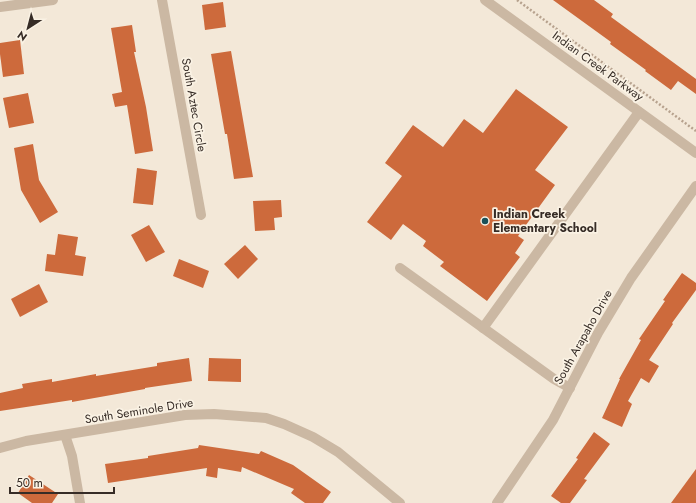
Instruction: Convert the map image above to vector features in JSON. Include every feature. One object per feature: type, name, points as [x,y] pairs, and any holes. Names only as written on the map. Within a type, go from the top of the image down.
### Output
[{"type":"street","points":[[0,7],[53,0]]},
{"type":"street","name":"South Aztec Circle","points":[[162,0],[201,215]]},
{"type":"street","name":"Indian Creek Parkway","points":[[485,0],[696,154]]},
{"type":"street","points":[[484,328],[639,112]]},
{"type":"street","name":"South Arapaho Drive","points":[[498,503],[553,420],[598,333],[631,278],[696,186]]},
{"type":"street","points":[[400,268],[554,380],[570,388]]},
{"type":"street","name":"South Seminole Drive","points":[[0,448],[26,441],[185,415],[214,414],[266,418],[313,436],[338,452],[400,503]]},
{"type":"street","points":[[65,435],[72,456],[80,503]]},
{"type":"path","points":[[516,0],[696,131]]},
{"type":"building","points":[[553,0],[594,0],[613,14],[611,17],[696,79],[696,94],[678,81],[671,90],[610,44],[611,42]]},
{"type":"building","points":[[223,2],[226,27],[205,30],[202,5]]},
{"type":"building","points":[[132,25],[136,52],[134,52],[146,107],[153,151],[135,154],[127,105],[115,107],[112,94],[122,92],[111,28]]},
{"type":"building","points":[[20,40],[24,74],[3,77],[0,43]]},
{"type":"building","points":[[231,51],[253,177],[234,179],[227,134],[225,134],[211,54]]},
{"type":"building","points":[[516,89],[568,127],[535,170],[555,185],[518,236],[524,240],[515,253],[520,257],[487,301],[440,266],[444,262],[423,246],[426,241],[403,224],[391,240],[367,222],[402,176],[385,163],[413,125],[443,147],[464,119],[483,133]]},
{"type":"building","points":[[28,93],[34,123],[9,128],[3,98]]},
{"type":"building","points":[[33,144],[39,180],[58,212],[40,223],[21,190],[14,148]]},
{"type":"building","points":[[137,168],[157,171],[153,205],[133,203]]},
{"type":"building","points":[[281,200],[282,217],[274,218],[275,230],[255,231],[253,201]]},
{"type":"building","points":[[149,225],[165,252],[146,262],[131,235]]},
{"type":"building","points":[[58,234],[78,237],[75,255],[86,257],[83,276],[45,271],[47,254],[55,255]]},
{"type":"building","points":[[245,245],[258,259],[238,279],[224,264]]},
{"type":"building","points":[[179,259],[209,271],[203,288],[173,276]]},
{"type":"building","points":[[682,273],[696,283],[696,290],[672,323],[673,324],[649,360],[659,366],[649,383],[641,378],[628,401],[632,404],[622,427],[602,418],[619,379],[641,340],[639,339]]},
{"type":"building","points":[[39,284],[48,302],[20,317],[11,299]]},
{"type":"building","points":[[189,358],[192,381],[145,388],[72,402],[72,400],[0,411],[0,393],[23,388],[22,384],[52,379],[52,382],[96,374],[96,376],[157,366],[157,363]]},
{"type":"building","points":[[209,358],[241,359],[241,382],[208,381]]},
{"type":"building","points":[[594,432],[610,444],[584,479],[587,480],[570,503],[561,503],[551,496],[578,459],[576,458]]},
{"type":"building","points":[[199,445],[259,454],[261,451],[293,465],[331,492],[323,503],[305,503],[291,493],[294,489],[242,467],[241,472],[218,468],[217,478],[206,476],[207,468],[108,483],[105,464],[148,458],[148,456],[198,448]]},
{"type":"building","points":[[696,469],[696,503],[671,503]]},
{"type":"building","points":[[29,475],[58,494],[52,503],[32,503],[18,493]]},
{"type":"place","name":"Indian Creek Elementary School","points":[[485,221]]}]
